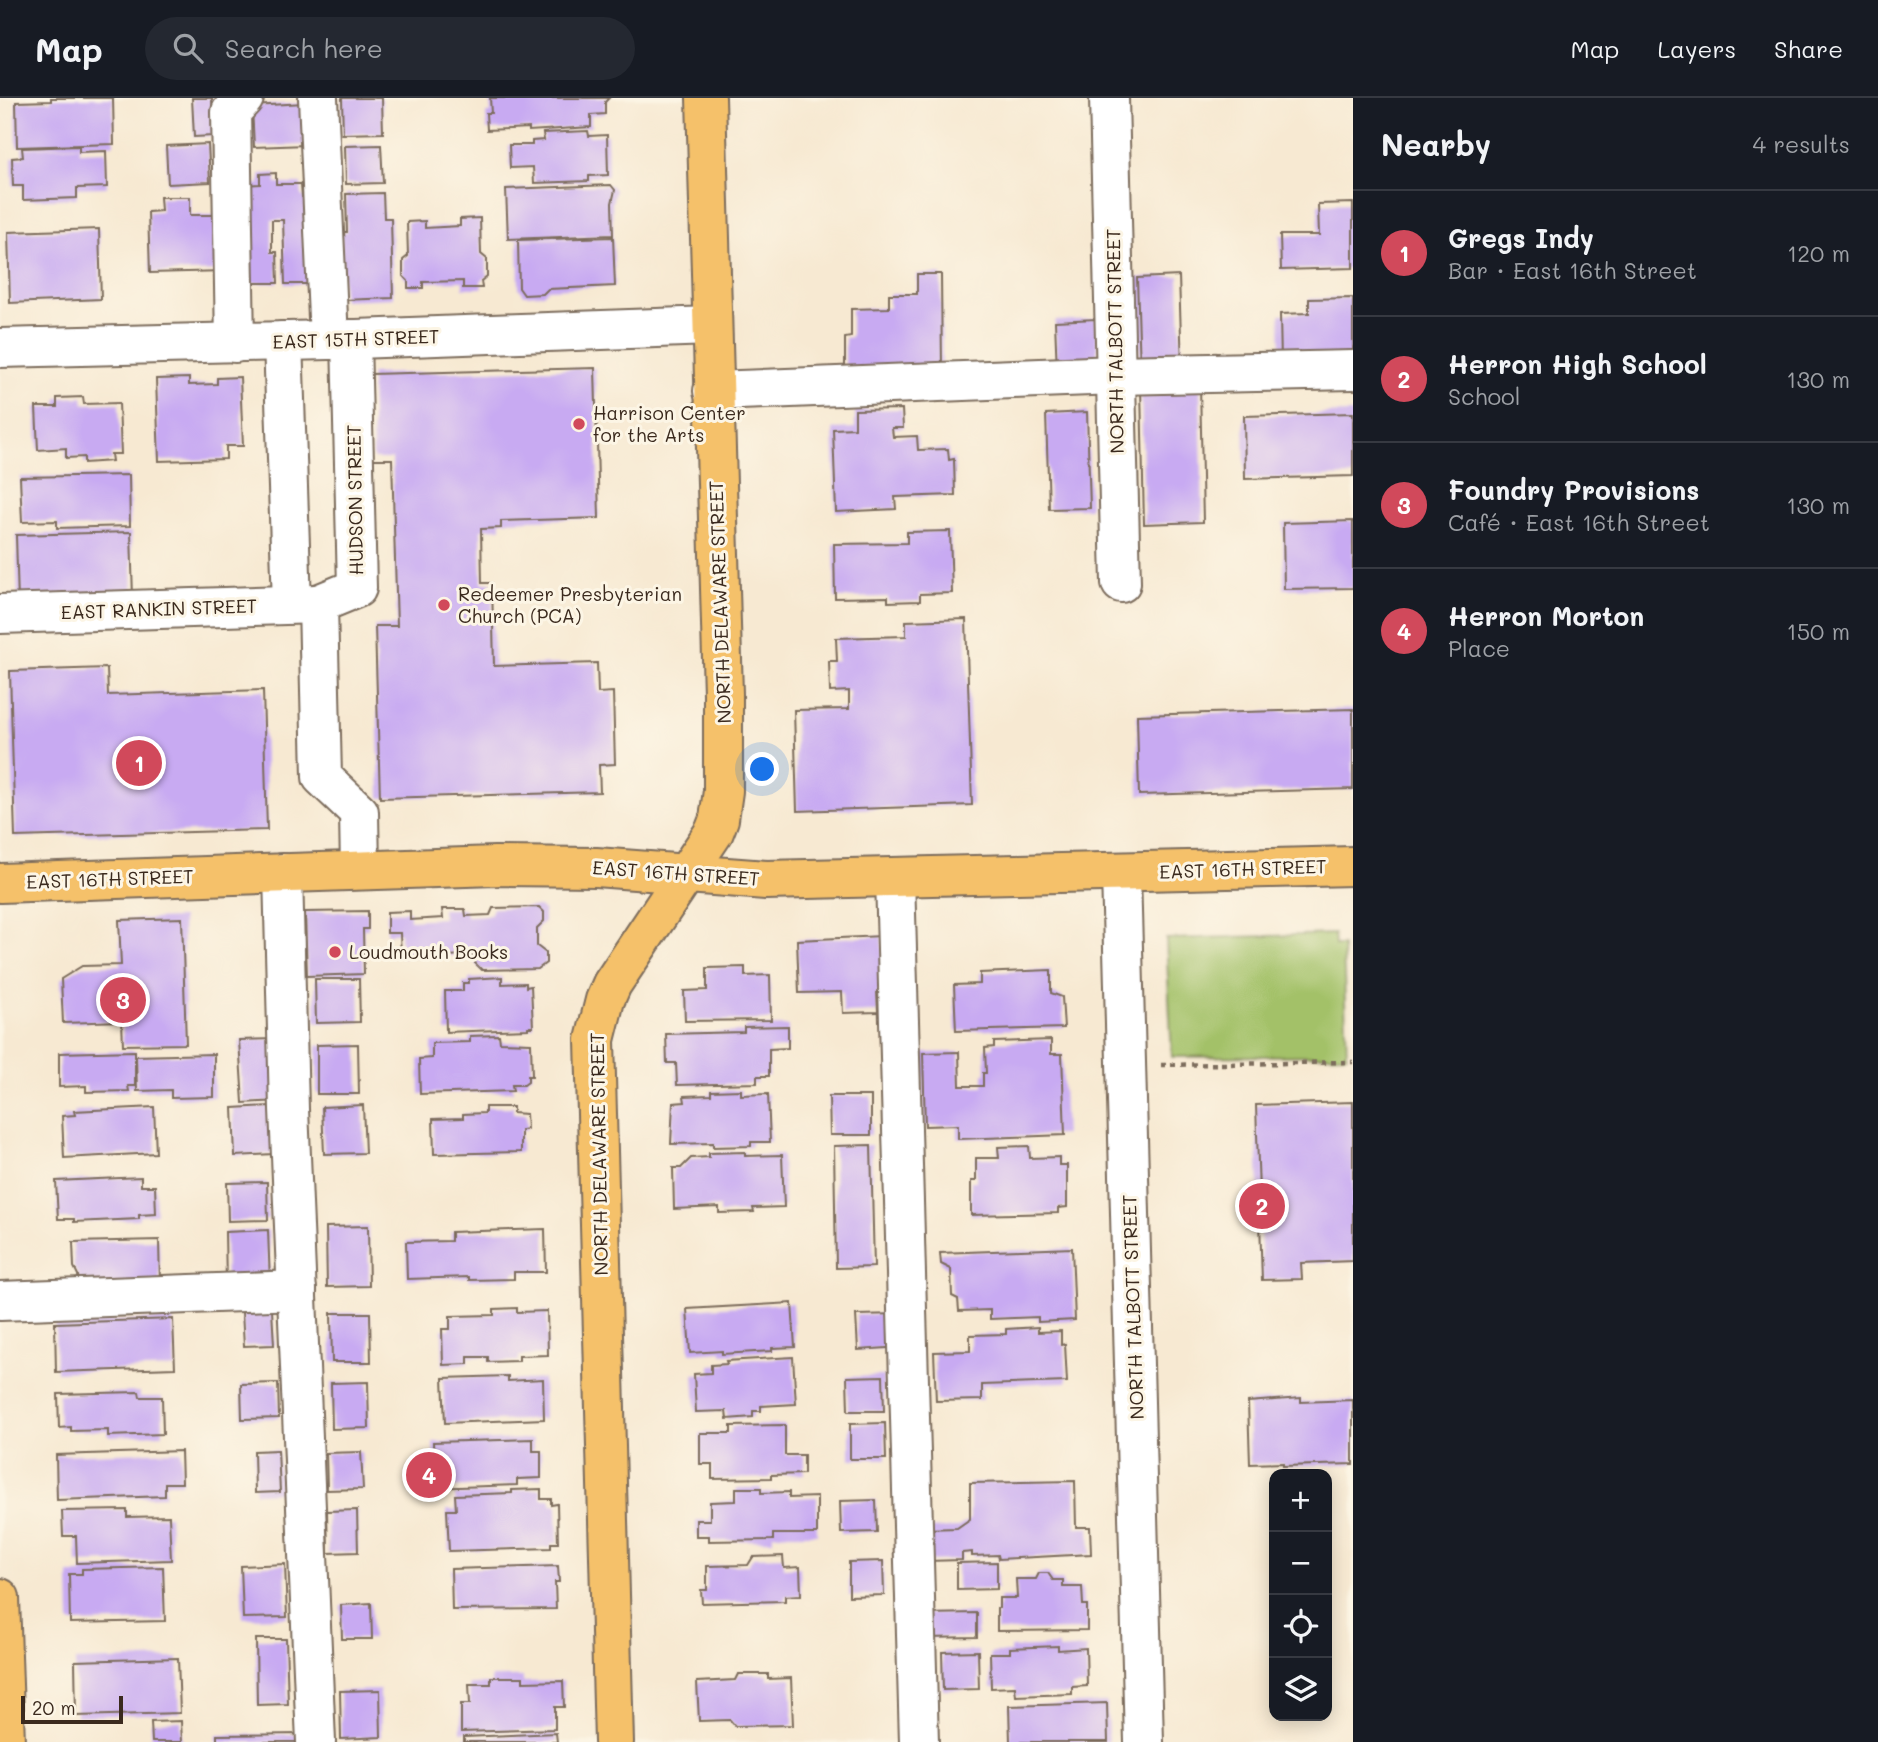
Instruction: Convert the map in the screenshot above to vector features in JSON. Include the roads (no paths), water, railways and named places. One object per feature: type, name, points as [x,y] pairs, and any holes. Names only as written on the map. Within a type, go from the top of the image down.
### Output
[{"type":"main road","name":"NORTH DELAWARE STREET","points":[[614,1742],[595,1040],[612,984],[688,875],[714,832],[719,820],[723,791],[723,694],[706,98]]},
{"type":"main road","name":"EAST 16TH STREET","points":[[0,883],[360,870],[573,867],[766,880],[1353,866]]},
{"type":"main road","points":[[0,1598],[5,1742]]},
{"type":"street","points":[[235,343],[231,111],[244,98]]},
{"type":"street","name":"HUDSON STREET","points":[[305,604],[357,588],[340,339],[318,98]]},
{"type":"street","name":"NORTH TALBOTT STREET","points":[[1109,98],[1121,583]]},
{"type":"street","name":"EAST 15TH STREET","points":[[0,348],[235,343],[711,326]]},
{"type":"street","points":[[283,341],[322,777],[359,812],[360,870]]},
{"type":"street","points":[[713,391],[1116,375],[1353,370]]},
{"type":"street","name":"EAST RANKIN STREET","points":[[0,614],[305,604]]},
{"type":"street","points":[[283,873],[316,1742]]},
{"type":"street","name":"NORTH TALBOTT STREET","points":[[1121,873],[1144,1742]]},
{"type":"street","points":[[895,877],[919,1742]]},
{"type":"street","points":[[0,1301],[297,1290]]},
{"type":"place","name":"Harrison Center for the Arts","points":[[579,424]]},
{"type":"place","name":"Redeemer Presbyterian Church (PCA)","points":[[444,605]]},
{"type":"place","name":"Gregs Indy","points":[[139,763]]},
{"type":"place","name":"Loudmouth Books","points":[[335,952]]},
{"type":"place","name":"Foundry Provisions","points":[[123,1000]]},
{"type":"place","name":"Herron High School","points":[[1262,1206]]},
{"type":"place","name":"Herron Morton","points":[[429,1475]]}]
